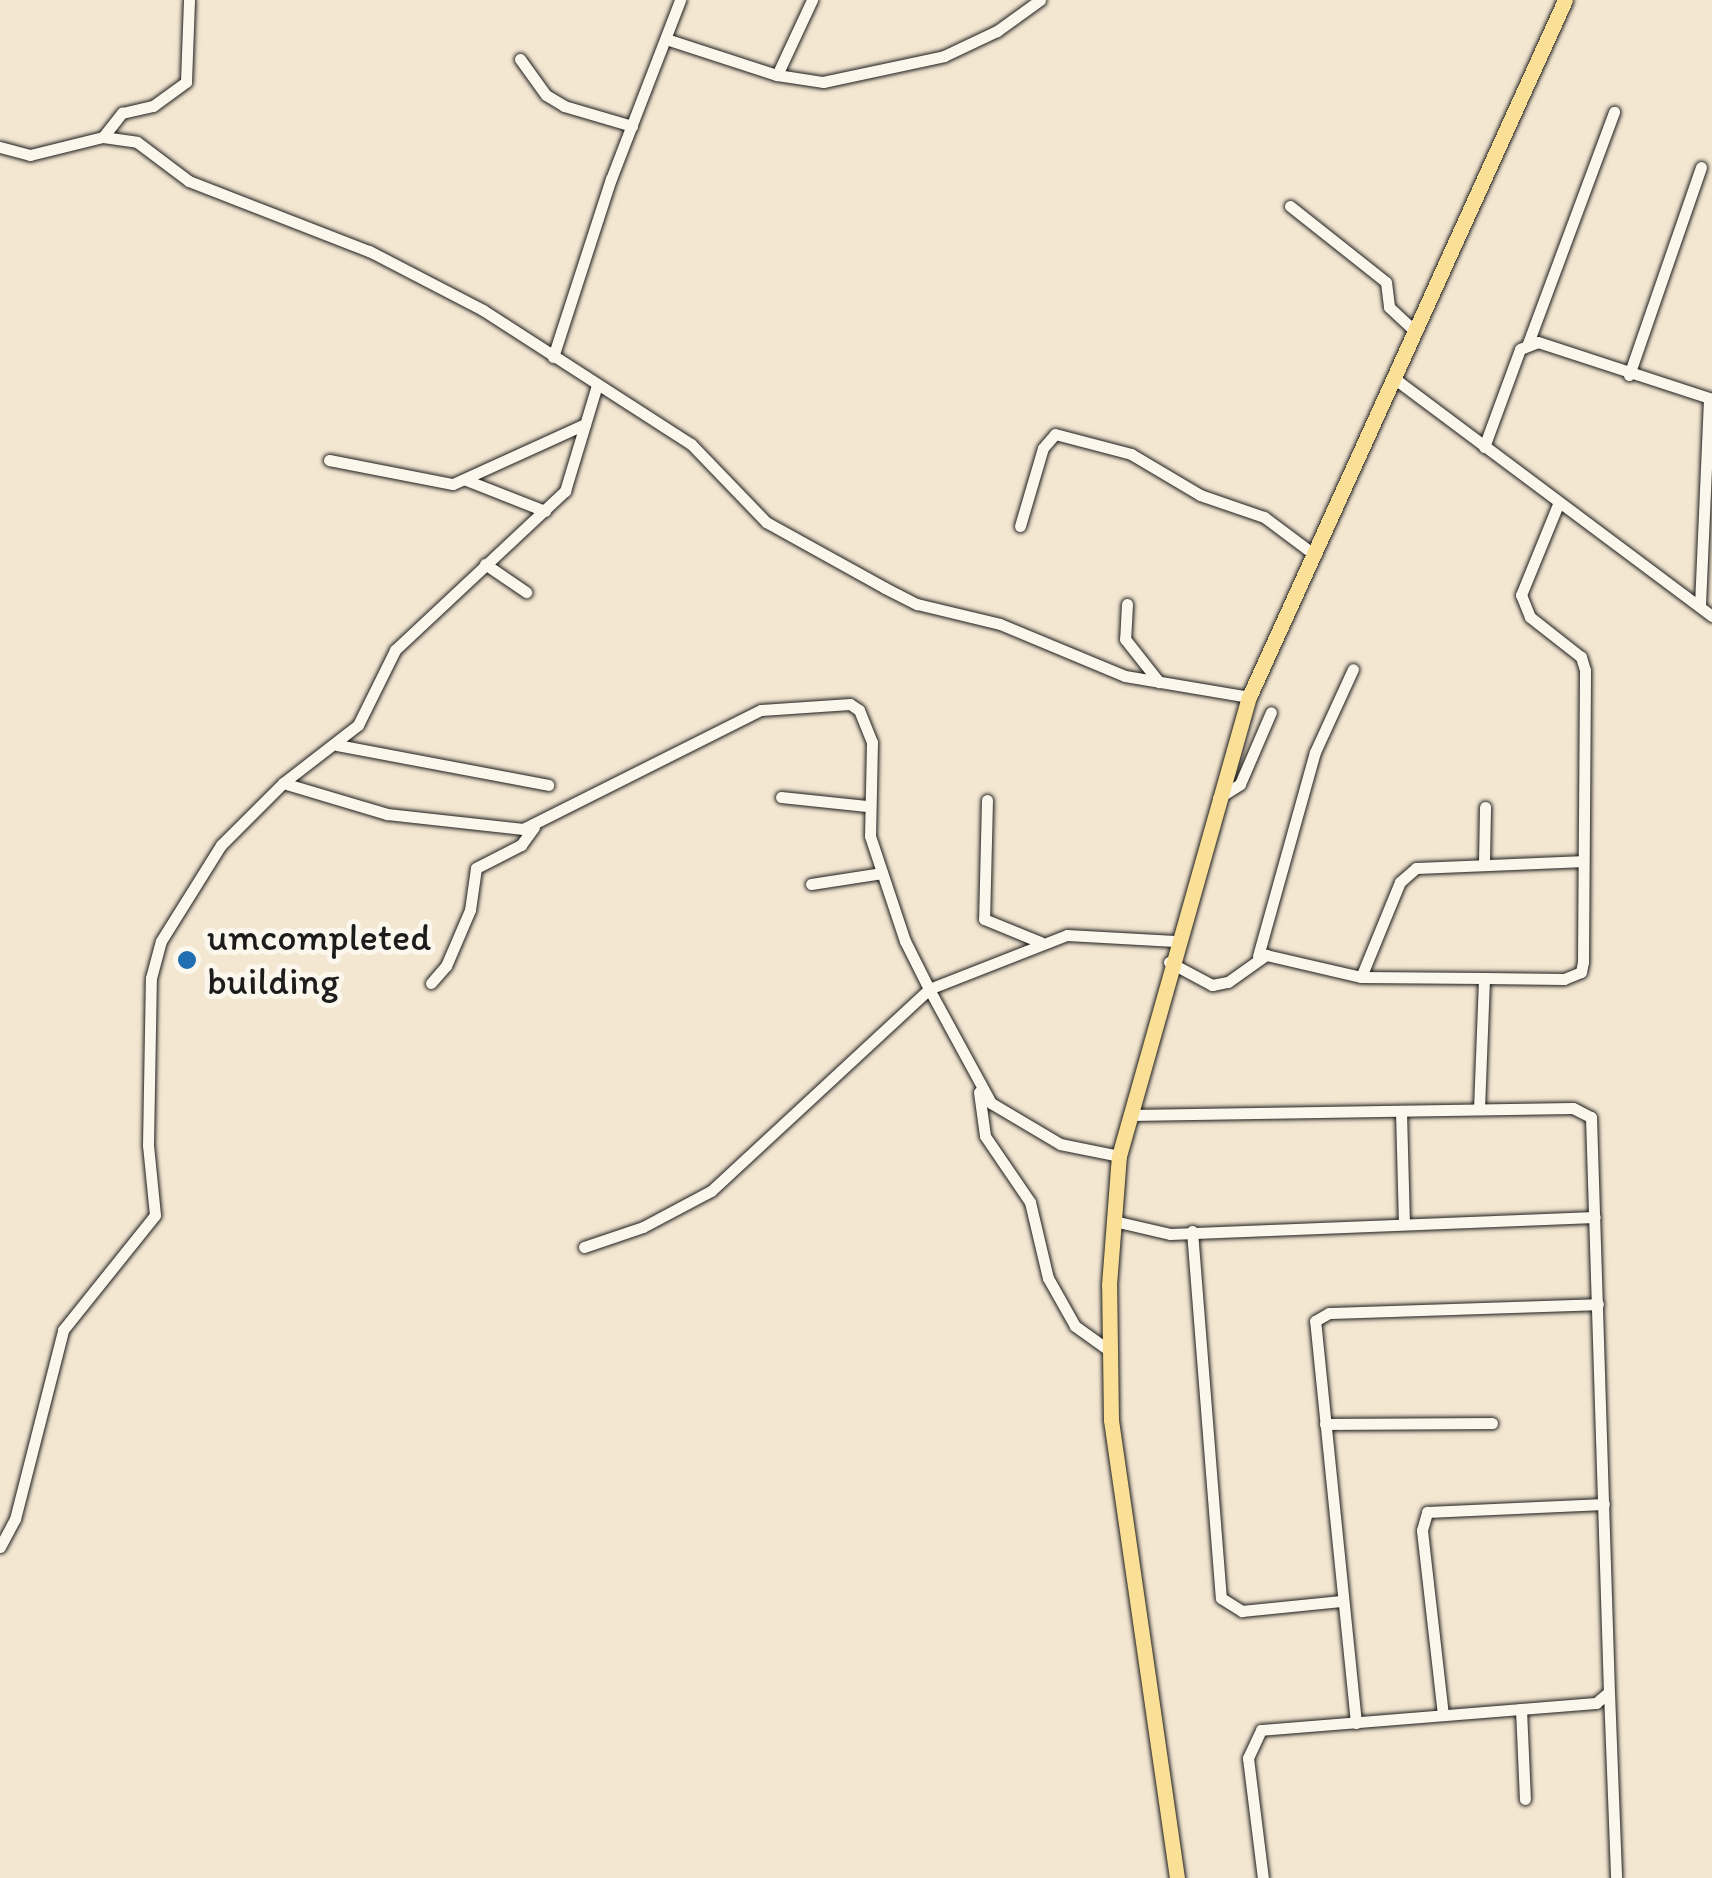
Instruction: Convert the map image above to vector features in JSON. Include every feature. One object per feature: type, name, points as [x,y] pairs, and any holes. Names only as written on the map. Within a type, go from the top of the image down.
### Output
[{"type":"main road","points":[[1177,1878],[1111,1420],[1110,1352],[1119,1156],[1175,940],[1249,697],[1565,0]]},
{"type":"street","points":[[103,137],[122,113],[153,106],[186,82],[189,0]]},
{"type":"street","points":[[554,357],[632,126],[680,0]]},
{"type":"street","points":[[777,75],[812,0]]},
{"type":"street","points":[[666,39],[777,75],[823,82],[908,67],[997,32],[1040,0]]},
{"type":"street","points":[[520,58],[546,95],[632,126]]},
{"type":"street","points":[[1527,346],[1614,112]]},
{"type":"street","points":[[0,147],[30,155],[103,137],[138,142],[189,181],[369,250],[554,357],[691,444],[766,522],[884,588],[917,604],[1000,624],[1125,676],[1249,697]]},
{"type":"street","points":[[1629,376],[1700,167]]},
{"type":"street","points":[[1290,206],[1386,282],[1390,307],[1416,332]]},
{"type":"street","points":[[1484,447],[1520,349],[1527,346],[1554,344],[1629,376],[1710,398],[1700,605]]},
{"type":"street","points":[[1395,379],[1712,616]]},
{"type":"street","points":[[0,1547],[15,1519],[63,1330],[80,1304],[149,1230],[155,1214],[148,1145],[150,978],[161,941],[221,845],[283,783],[358,725],[395,650],[565,491],[597,385]]},
{"type":"street","points":[[329,460],[432,483],[465,479],[585,424]]},
{"type":"street","points":[[1020,526],[1044,448],[1055,434],[1131,454],[1200,495],[1264,518],[1314,555]]},
{"type":"street","points":[[465,479],[546,511]]},
{"type":"street","points":[[1258,956],[1361,977],[1564,979],[1581,972],[1585,670],[1582,657],[1530,617],[1521,595],[1559,502]]},
{"type":"street","points":[[485,564],[526,592]]},
{"type":"street","points":[[1126,604],[1125,639],[1159,682]]},
{"type":"street","points":[[1169,962],[1219,985],[1258,956],[1315,752],[1352,670]]},
{"type":"street","points":[[431,982],[470,910],[476,868],[520,845],[534,827],[602,786],[772,706],[835,703],[859,710],[872,742],[867,806],[882,873],[929,989],[978,1086],[991,1103],[1048,1138],[1119,1156]]},
{"type":"street","points":[[1218,798],[1240,784],[1271,712]]},
{"type":"street","points":[[337,745],[548,785]]},
{"type":"street","points":[[283,783],[387,814],[534,827]]},
{"type":"street","points":[[782,796],[867,806]]},
{"type":"street","points":[[987,800],[984,920],[1040,942]]},
{"type":"street","points":[[1484,807],[1484,861]]},
{"type":"street","points":[[1361,977],[1400,882],[1416,868],[1484,861],[1580,861]]},
{"type":"street","points":[[811,884],[882,873]]},
{"type":"street","points":[[584,1247],[643,1227],[711,1190],[929,989],[1040,942],[1077,935],[1175,940]]},
{"type":"street","points":[[1479,1110],[1484,978]]},
{"type":"street","points":[[978,1086],[985,1136],[1030,1202],[1048,1278],[1075,1326],[1110,1352]]},
{"type":"street","points":[[1401,1111],[1404,1223]]},
{"type":"street","points":[[1130,1116],[1585,1111],[1592,1127],[1616,1878]]},
{"type":"street","points":[[1114,1221],[1156,1233],[1595,1216]]},
{"type":"street","points":[[1192,1231],[1221,1598],[1242,1611],[1340,1601]]},
{"type":"street","points":[[1356,1724],[1314,1328],[1320,1316],[1598,1304]]},
{"type":"street","points":[[1324,1424],[1492,1423]]},
{"type":"street","points":[[1443,1715],[1422,1530],[1427,1512],[1604,1504]]},
{"type":"street","points":[[1263,1878],[1248,1758],[1254,1737],[1274,1728],[1596,1703],[1609,1692]]},
{"type":"street","points":[[1521,1709],[1525,1799]]},
{"type":"place","name":"umcompleted building","points":[[187,960]]}]
